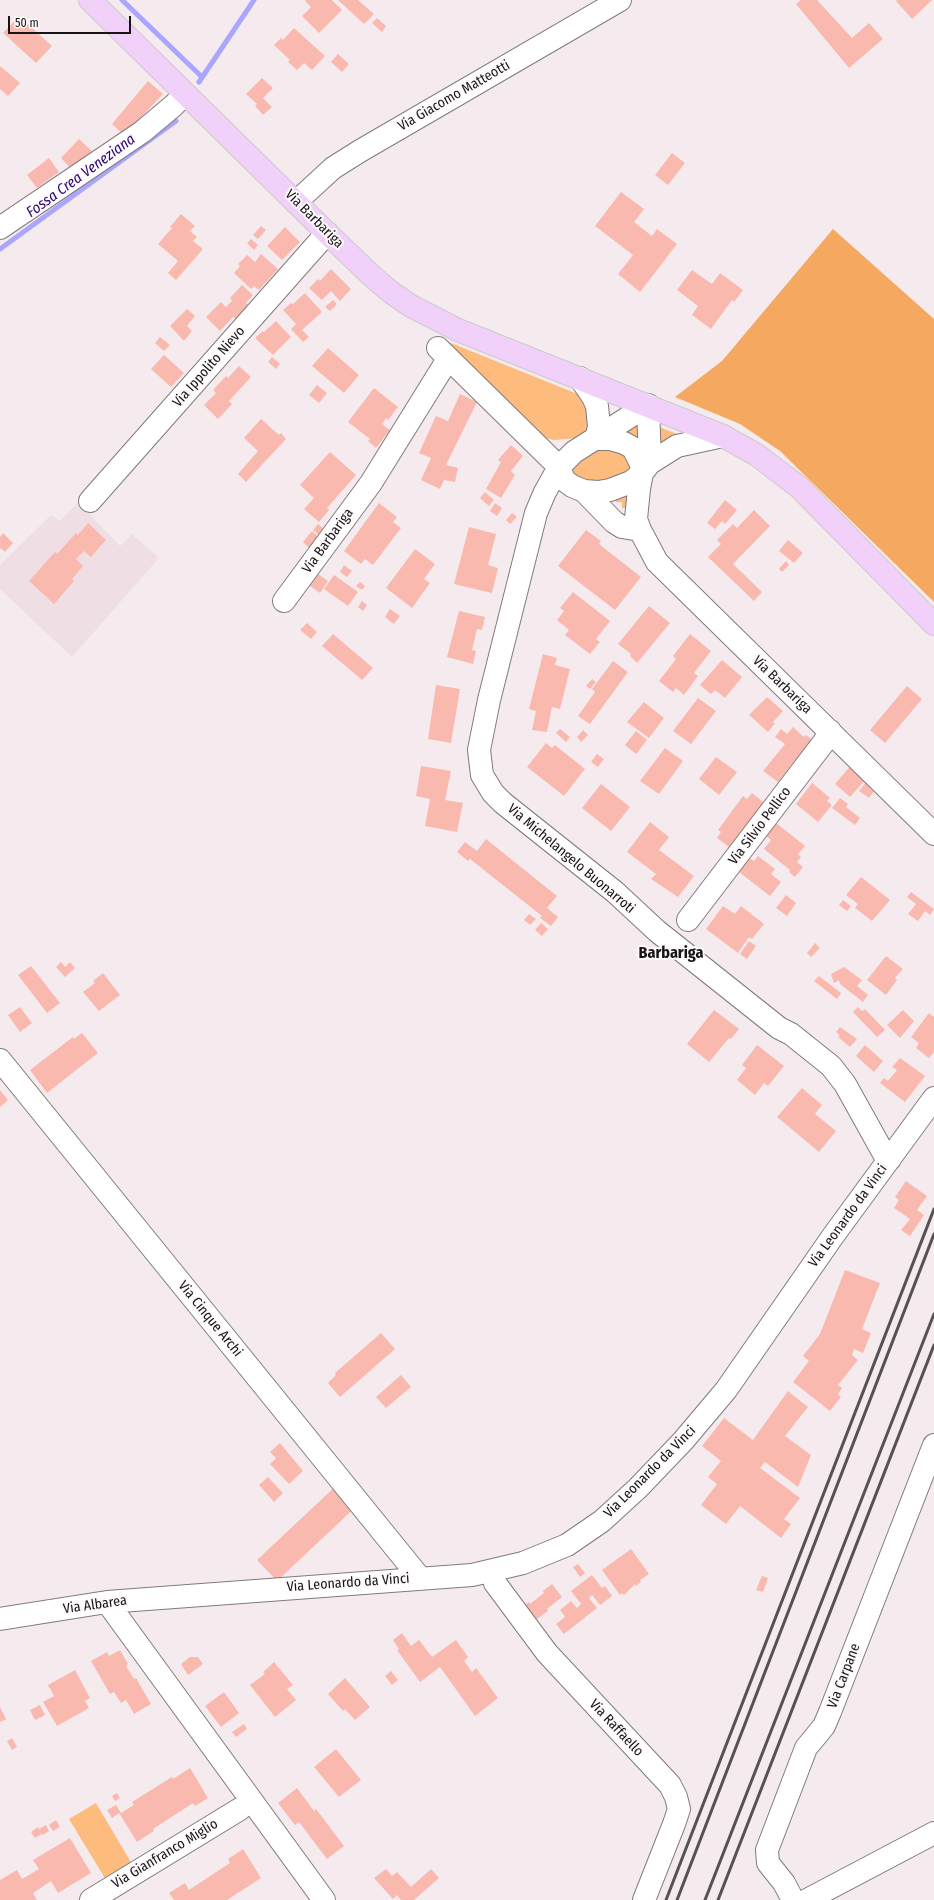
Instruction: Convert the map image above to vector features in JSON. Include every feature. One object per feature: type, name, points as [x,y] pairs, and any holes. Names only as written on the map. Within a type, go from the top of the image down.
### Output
[{"type":"main road","name":"Via Barbariga","points":[[90,0],[374,278],[411,306],[458,330],[724,436],[757,455],[800,488],[934,624]]},
{"type":"street","name":"Via Giacomo Matteotti","points":[[296,202],[333,168],[360,151],[620,0]]},
{"type":"street","points":[[0,228],[142,132],[185,94]]},
{"type":"street","name":"Via Ippolito Nievo","points":[[90,501],[327,232]]},
{"type":"street","name":"Via Barbariga","points":[[284,601],[371,483],[443,354],[559,467],[564,480],[572,486],[584,490],[598,492],[610,490],[631,482],[646,468],[677,446],[724,436]]},
{"type":"street","points":[[580,378],[593,396],[597,406],[599,427],[596,439]]},
{"type":"street","points":[[559,467],[574,452],[648,405]]},
{"type":"street","name":"Via Barbariga","points":[[648,405],[646,468],[636,505],[636,519],[640,530],[657,562],[934,834]]},
{"type":"street","points":[[596,439],[610,439],[624,443],[633,448],[640,464],[646,468]]},
{"type":"street","name":"Via Michelangelo Buonarroti","points":[[559,467],[545,492],[536,513],[489,700],[479,750],[482,775],[493,793],[503,803],[614,892],[652,938],[688,967],[779,1028],[791,1034],[831,1066],[845,1084],[884,1154],[890,1159]]},
{"type":"street","name":"Via Barbariga","points":[[584,490],[618,525],[640,530]]},
{"type":"street","name":"Via Silvio Pellico","points":[[688,920],[824,742],[830,732]]},
{"type":"street","name":"Via Cinque Archi","points":[[0,1060],[420,1578]]},
{"type":"street","name":"Via Leonardo da Vinci","points":[[190,1594],[472,1575],[492,1572],[523,1563],[567,1545],[602,1520],[658,1467],[683,1441],[726,1390],[880,1170],[890,1159],[934,1098]]},
{"type":"street","name":"Via Carpane","points":[[806,1899],[784,1883],[768,1863],[767,1850],[806,1748],[824,1726],[830,1712],[934,1445]]},
{"type":"street","name":"Via Raffaello","points":[[492,1572],[495,1583],[547,1653],[670,1785],[676,1796],[678,1809],[674,1824],[644,1900]]},
{"type":"street","name":"Via Albarea","points":[[0,1619],[107,1602],[190,1594]]},
{"type":"street","points":[[107,1602],[324,1900]]},
{"type":"street","name":"Via Gianfranco Miglio","points":[[91,1900],[240,1809]]},
{"type":"street","points":[[806,1899],[934,1833]]},
{"type":"shaded area","points":[[833,229],[934,319],[934,602],[780,451],[740,424],[675,397],[722,361]]},
{"type":"shaded area","points":[[446,341],[580,395],[586,400],[588,427],[578,438],[554,440],[541,437]]},
{"type":"shaded area","points":[[640,422],[644,452],[621,433]]},
{"type":"shaded area","points":[[657,426],[682,436],[659,446]]},
{"type":"shaded area","points":[[598,449],[620,449],[631,462],[630,472],[616,481],[589,482],[572,474],[571,470],[574,461]]},
{"type":"shaded area","points":[[628,494],[629,508],[622,508],[622,502],[616,502],[615,496]]},
{"type":"shaded area","points":[[78,502],[120,546],[132,534],[159,558],[72,657],[0,589],[0,565],[51,515],[60,521]]},
{"type":"shaded area","points":[[96,1803],[132,1864],[106,1880],[69,1819]]},
{"type":"building","points":[[332,0],[342,10],[319,33],[302,16],[311,7],[305,1]]},
{"type":"building","points":[[338,0],[358,0],[374,14],[364,24]]},
{"type":"building","points":[[801,0],[817,0],[852,38],[869,23],[883,39],[849,68],[796,4]]},
{"type":"building","points":[[932,0],[912,19],[896,1]]},
{"type":"building","points":[[19,16],[52,46],[36,63],[3,33]]},
{"type":"building","points":[[377,18],[386,26],[382,32],[372,23]]},
{"type":"building","points":[[294,28],[325,56],[312,70],[304,63],[297,70],[288,62],[290,60],[274,45],[281,38],[283,40]]},
{"type":"building","points":[[338,54],[349,64],[342,72],[331,62]]},
{"type":"building","points":[[0,66],[20,83],[8,96],[0,89]]},
{"type":"building","points":[[262,78],[273,88],[263,98],[272,107],[263,115],[255,106],[257,104],[246,94]]},
{"type":"building","points":[[148,81],[163,94],[124,135],[112,124]]},
{"type":"building","points":[[79,139],[95,154],[86,163],[81,159],[71,169],[61,158]]},
{"type":"building","points":[[672,153],[685,163],[668,185],[655,175]]},
{"type":"building","points":[[49,158],[59,172],[37,188],[27,175]]},
{"type":"building","points":[[621,192],[644,209],[634,222],[652,236],[657,229],[677,244],[640,292],[618,274],[633,255],[595,226]]},
{"type":"building","points":[[181,214],[195,226],[190,231],[197,237],[193,241],[203,249],[176,280],[168,273],[178,261],[158,244],[172,228],[170,227]]},
{"type":"building","points":[[261,226],[266,230],[258,239],[253,235]]},
{"type":"building","points":[[285,227],[300,242],[282,260],[267,246]]},
{"type":"building","points":[[251,239],[258,245],[254,250],[247,243]]},
{"type":"building","points":[[261,254],[278,269],[259,290],[254,286],[251,289],[234,273],[240,266],[238,264],[247,255],[255,262]]},
{"type":"building","points":[[331,269],[351,289],[340,301],[331,291],[322,300],[309,288],[318,279],[320,281]]},
{"type":"building","points":[[692,270],[712,284],[720,273],[743,290],[734,302],[732,300],[711,329],[692,315],[698,306],[677,290]]},
{"type":"building","points":[[242,285],[253,295],[246,303],[249,305],[236,319],[233,317],[220,331],[206,317],[221,302],[226,307],[232,301],[230,298]]},
{"type":"building","points":[[305,293],[322,312],[302,330],[309,337],[303,342],[291,329],[296,324],[283,310],[291,303],[293,304]]},
{"type":"building","points":[[333,300],[337,304],[330,311],[325,307]]},
{"type":"building","points":[[187,309],[195,316],[187,326],[192,331],[184,341],[170,326]]},
{"type":"building","points":[[276,321],[291,337],[273,355],[255,338]]},
{"type":"building","points":[[160,337],[170,345],[164,351],[155,343]]},
{"type":"building","points":[[328,348],[359,375],[344,393],[312,366]]},
{"type":"building","points":[[164,355],[184,373],[171,387],[151,369]]},
{"type":"building","points":[[272,357],[280,364],[276,369],[268,362]]},
{"type":"building","points":[[239,366],[251,377],[229,401],[232,404],[218,419],[204,405],[216,393],[213,390],[226,376],[228,378]]},
{"type":"building","points":[[317,385],[327,393],[319,403],[309,395]]},
{"type":"building","points":[[374,388],[398,407],[388,420],[386,418],[382,424],[390,430],[376,448],[368,441],[370,439],[348,422]]},
{"type":"building","points":[[460,394],[477,402],[446,465],[458,468],[455,482],[444,480],[440,489],[421,480],[431,458],[419,453],[436,416],[448,421]]},
{"type":"building","points":[[261,419],[279,435],[281,433],[286,439],[246,482],[238,474],[258,451],[244,438]]},
{"type":"building","points":[[511,445],[523,456],[511,471],[515,475],[501,498],[486,489],[501,462],[498,460]]},
{"type":"building","points":[[330,452],[356,475],[327,508],[329,510],[319,522],[304,509],[314,498],[300,485]]},
{"type":"building","points":[[485,492],[494,500],[489,506],[480,498]]},
{"type":"building","points":[[725,500],[737,510],[725,524],[722,521],[715,529],[707,523]]},
{"type":"building","points":[[379,503],[397,517],[393,522],[401,528],[373,565],[365,559],[361,564],[344,551]]},
{"type":"building","points":[[495,503],[502,508],[497,516],[490,511]]},
{"type":"building","points":[[754,510],[770,526],[733,564],[762,592],[754,601],[708,557],[721,544],[717,540],[733,524],[737,528]]},
{"type":"building","points":[[512,513],[517,517],[510,524],[506,520]]},
{"type":"building","points":[[88,523],[106,540],[91,557],[84,551],[76,559],[83,566],[72,579],[74,581],[54,604],[29,581],[55,552],[57,554],[76,533],[78,535]]},
{"type":"building","points":[[318,524],[326,531],[321,537],[313,530]]},
{"type":"building","points":[[469,527],[496,534],[488,565],[498,568],[492,593],[454,584]]},
{"type":"building","points":[[586,530],[601,541],[599,544],[641,577],[615,610],[558,566]]},
{"type":"building","points":[[312,531],[321,539],[311,550],[303,542]]},
{"type":"building","points":[[3,533],[13,543],[5,552],[0,548],[0,537]]},
{"type":"building","points":[[788,540],[803,553],[794,563],[779,551]]},
{"type":"building","points":[[415,549],[435,564],[424,579],[430,583],[412,608],[386,588]]},
{"type":"building","points":[[786,561],[789,565],[782,572],[779,569]]},
{"type":"building","points":[[344,565],[352,571],[347,577],[340,572]]},
{"type":"building","points":[[318,574],[328,581],[320,593],[310,586]]},
{"type":"building","points":[[334,575],[358,592],[348,606],[324,589]]},
{"type":"building","points":[[360,582],[365,586],[362,590],[356,586]]},
{"type":"building","points":[[573,592],[610,621],[596,639],[600,642],[590,654],[565,635],[569,630],[557,620],[564,611],[560,608]]},
{"type":"building","points":[[362,601],[367,605],[363,611],[358,607]]},
{"type":"building","points":[[649,606],[670,623],[637,663],[630,656],[631,654],[618,644]]},
{"type":"building","points":[[390,609],[400,616],[394,624],[385,617]]},
{"type":"building","points":[[459,611],[485,617],[482,630],[477,629],[472,650],[476,651],[473,664],[447,657]]},
{"type":"building","points":[[307,623],[317,632],[311,639],[300,630]]},
{"type":"building","points":[[333,634],[373,668],[362,680],[322,646]]},
{"type":"building","points":[[690,634],[711,651],[694,673],[698,676],[684,695],[676,688],[673,692],[659,681],[676,659],[673,656]]},
{"type":"building","points":[[543,654],[557,658],[555,665],[570,669],[560,709],[552,707],[547,732],[532,730],[536,711],[529,709]]},
{"type":"building","points":[[722,660],[742,677],[725,698],[715,690],[711,694],[700,685]]},
{"type":"building","points":[[613,661],[628,672],[590,724],[578,716],[595,692],[592,689]]},
{"type":"building","points":[[592,679],[596,682],[590,689],[586,686]]},
{"type":"building","points":[[436,685],[460,689],[451,743],[428,739]]},
{"type":"building","points":[[907,686],[922,699],[885,743],[870,730]]},
{"type":"building","points":[[767,697],[783,711],[773,722],[775,723],[768,732],[749,715]]},
{"type":"building","points":[[698,698],[716,711],[691,744],[673,731]]},
{"type":"building","points":[[644,702],[664,718],[649,738],[627,722]]},
{"type":"building","points":[[793,727],[804,737],[806,735],[815,742],[798,762],[795,760],[778,782],[763,771],[785,744],[775,737],[781,729],[787,734]]},
{"type":"building","points":[[560,729],[570,737],[566,742],[556,733]]},
{"type":"building","points":[[583,730],[588,735],[581,742],[577,737]]},
{"type":"building","points":[[636,731],[647,740],[636,754],[625,745]]},
{"type":"building","points":[[546,743],[552,748],[555,745],[585,769],[564,796],[527,767]]},
{"type":"building","points":[[665,748],[683,761],[659,794],[640,781]]},
{"type":"building","points":[[597,754],[604,759],[598,767],[591,762]]},
{"type":"building","points":[[716,757],[737,772],[719,795],[699,779]]},
{"type":"building","points":[[852,764],[868,777],[850,797],[835,784]]},
{"type":"building","points":[[421,766],[451,771],[445,800],[463,803],[457,832],[425,826],[430,799],[416,796]]},
{"type":"building","points":[[866,782],[872,787],[870,789],[874,791],[869,798],[859,791]]},
{"type":"building","points":[[812,783],[830,798],[827,801],[832,805],[818,822],[796,804]]},
{"type":"building","points":[[601,784],[630,807],[611,831],[582,808]]},
{"type":"building","points":[[752,793],[767,805],[733,850],[717,838],[721,832],[718,830],[743,796],[747,799]]},
{"type":"building","points":[[840,798],[848,804],[846,807],[860,818],[855,825],[832,808]]},
{"type":"building","points":[[650,822],[669,837],[659,850],[694,876],[678,897],[651,879],[656,874],[627,852]]},
{"type":"building","points":[[775,822],[805,846],[798,854],[801,857],[797,862],[803,867],[795,877],[789,872],[790,870],[764,849],[771,840],[765,835]]},
{"type":"building","points":[[486,839],[557,896],[547,908],[558,917],[551,926],[540,918],[542,916],[470,859],[468,861],[457,852],[465,842],[477,851]]},
{"type":"building","points":[[758,856],[775,869],[771,874],[781,882],[770,896],[739,872],[749,858],[754,861]]},
{"type":"building","points":[[861,877],[890,900],[872,921],[855,908],[858,904],[846,895]]},
{"type":"building","points":[[911,892],[934,909],[930,915],[925,911],[918,921],[908,914],[916,904],[907,897]]},
{"type":"building","points":[[786,895],[796,903],[787,916],[776,908]]},
{"type":"building","points":[[843,900],[851,906],[847,911],[839,905]]},
{"type":"building","points":[[723,906],[735,914],[741,906],[764,924],[752,939],[749,937],[738,953],[706,929]]},
{"type":"building","points":[[529,914],[536,919],[530,925],[524,920]]},
{"type":"building","points":[[541,923],[548,929],[542,936],[535,930]]},
{"type":"building","points":[[749,941],[756,946],[747,959],[740,954]]},
{"type":"building","points":[[815,943],[820,948],[811,957],[807,953]]},
{"type":"building","points":[[886,956],[903,969],[895,978],[897,980],[886,995],[867,980]]},
{"type":"building","points":[[61,962],[65,967],[70,962],[75,968],[65,977],[56,967]]},
{"type":"building","points":[[31,966],[60,1003],[47,1013],[18,975]]},
{"type":"building","points":[[844,967],[862,980],[857,986],[868,995],[863,1002],[840,984],[839,980],[834,983],[831,974]]},
{"type":"building","points":[[103,973],[120,995],[99,1011],[83,992],[95,983],[93,981]]},
{"type":"building","points":[[819,976],[841,993],[837,999],[814,981]]},
{"type":"building","points":[[20,1007],[32,1023],[20,1032],[8,1015]]},
{"type":"building","points":[[858,1007],[862,1011],[865,1009],[885,1030],[877,1037],[853,1012]]},
{"type":"building","points":[[714,1010],[739,1029],[731,1039],[729,1038],[709,1062],[687,1044]]},
{"type":"building","points":[[903,1010],[914,1021],[900,1038],[887,1025]]},
{"type":"building","points":[[929,1013],[934,1017],[934,1052],[929,1058],[916,1048],[919,1043],[911,1037]]},
{"type":"building","points":[[840,1027],[857,1039],[850,1047],[838,1037],[840,1036],[836,1032]]},
{"type":"building","points":[[82,1033],[98,1053],[47,1093],[30,1070],[73,1037],[74,1039]]},
{"type":"building","points":[[757,1045],[784,1066],[768,1086],[764,1083],[755,1095],[737,1080],[746,1068],[742,1065]]},
{"type":"building","points":[[865,1045],[883,1061],[874,1072],[856,1056]]},
{"type":"building","points":[[900,1058],[925,1076],[905,1102],[880,1083],[884,1078],[888,1081],[897,1070],[892,1067]]},
{"type":"building","points":[[802,1088],[822,1105],[815,1114],[836,1131],[819,1152],[777,1117]]},
{"type":"building","points":[[0,1090],[8,1100],[0,1107]]},
{"type":"building","points":[[906,1181],[927,1196],[917,1210],[924,1215],[910,1236],[901,1230],[910,1219],[894,1208],[899,1200],[895,1197]]},
{"type":"building","points":[[845,1270],[880,1283],[862,1329],[871,1333],[863,1353],[854,1349],[852,1355],[858,1360],[838,1385],[842,1388],[838,1394],[841,1397],[830,1411],[793,1382],[809,1361],[803,1356],[820,1334]]},
{"type":"building","points":[[381,1333],[395,1349],[340,1397],[328,1383],[336,1375],[335,1373]]},
{"type":"building","points":[[401,1375],[411,1387],[386,1408],[376,1397]]},
{"type":"building","points":[[788,1391],[808,1407],[785,1436],[811,1455],[798,1487],[765,1462],[760,1468],[800,1498],[784,1519],[791,1524],[781,1538],[740,1506],[726,1524],[701,1505],[717,1484],[708,1477],[721,1461],[702,1446],[724,1418],[753,1440]]},
{"type":"building","points":[[280,1443],[303,1471],[289,1484],[270,1464],[276,1458],[270,1452]]},
{"type":"building","points":[[268,1477],[283,1493],[274,1502],[259,1485]]},
{"type":"building","points":[[340,1482],[360,1503],[277,1581],[257,1560]]},
{"type":"building","points":[[631,1549],[649,1574],[640,1580],[641,1582],[636,1586],[635,1584],[624,1595],[622,1593],[620,1595],[602,1570]]},
{"type":"building","points":[[578,1564],[585,1573],[580,1577],[573,1567]]},
{"type":"building","points":[[592,1575],[602,1588],[605,1586],[612,1596],[600,1605],[592,1595],[589,1598],[597,1608],[564,1634],[556,1624],[565,1617],[560,1610],[571,1601],[577,1608],[581,1604],[571,1591]]},
{"type":"building","points":[[762,1576],[768,1578],[763,1592],[756,1590]]},
{"type":"building","points":[[552,1584],[562,1597],[547,1609],[548,1611],[533,1622],[521,1607],[529,1602],[530,1604],[544,1593],[543,1591]]},
{"type":"building","points":[[402,1633],[411,1646],[419,1640],[432,1657],[456,1640],[468,1657],[464,1661],[472,1672],[476,1668],[498,1698],[475,1716],[440,1667],[420,1682],[397,1650],[399,1649],[393,1640]]},
{"type":"building","points":[[120,1650],[128,1664],[126,1666],[134,1679],[136,1678],[151,1704],[134,1714],[126,1700],[121,1703],[114,1692],[110,1694],[91,1661],[107,1652],[109,1656]]},
{"type":"building","points":[[190,1657],[198,1657],[203,1664],[188,1675],[181,1664]]},
{"type":"building","points":[[274,1662],[293,1685],[287,1689],[296,1700],[275,1717],[250,1685],[265,1674],[263,1672]]},
{"type":"building","points":[[75,1670],[90,1698],[85,1701],[89,1708],[57,1726],[43,1702],[54,1696],[48,1685]]},
{"type":"building","points":[[391,1671],[398,1680],[392,1685],[385,1676]]},
{"type":"building","points":[[345,1678],[370,1707],[355,1720],[345,1709],[343,1711],[328,1694]]},
{"type":"building","points":[[224,1692],[239,1713],[221,1727],[205,1706]]},
{"type":"building","points":[[40,1705],[45,1715],[35,1720],[30,1710]]},
{"type":"building","points":[[0,1707],[6,1719],[0,1722]]},
{"type":"building","points":[[244,1724],[247,1729],[236,1737],[232,1732]]},
{"type":"building","points":[[12,1738],[17,1747],[12,1750],[7,1741]]},
{"type":"building","points":[[336,1749],[361,1780],[339,1797],[314,1767]]},
{"type":"building","points":[[190,1768],[208,1798],[195,1806],[193,1803],[153,1829],[154,1831],[137,1842],[119,1813],[112,1818],[107,1810],[116,1805],[121,1813],[134,1805],[132,1802],[172,1777],[173,1779]]},
{"type":"building","points":[[297,1788],[314,1811],[316,1809],[344,1846],[327,1859],[299,1822],[295,1825],[278,1803]]},
{"type":"building","points":[[117,1793],[120,1798],[115,1801],[112,1796]]},
{"type":"building","points":[[56,1820],[60,1827],[53,1831],[49,1825]]},
{"type":"building","points":[[46,1825],[49,1831],[43,1835],[39,1829]]},
{"type":"building","points":[[38,1827],[42,1834],[35,1838],[31,1832]]},
{"type":"building","points":[[70,1838],[91,1873],[58,1893],[51,1881],[33,1893],[37,1900],[0,1900],[0,1880],[17,1870],[22,1879],[39,1869],[33,1860]]},
{"type":"building","points":[[243,1849],[261,1878],[227,1900],[174,1900],[169,1893],[185,1883],[189,1890],[230,1863],[228,1859]]},
{"type":"building","points":[[386,1869],[392,1876],[397,1872],[411,1887],[431,1869],[439,1878],[414,1900],[401,1900],[397,1895],[393,1899],[374,1878]]},
{"type":"waterway","points":[[122,0],[202,77]]},
{"type":"waterway","points":[[199,82],[254,0]]},
{"type":"waterway","name":"Fossa Crea Veneziana","points":[[0,249],[176,121]]},
{"type":"railway","points":[[666,1900],[934,1209]]},
{"type":"railway","points":[[677,1900],[934,1234]]},
{"type":"railway","points":[[705,1900],[934,1314]]},
{"type":"railway","points":[[718,1900],[934,1345]]},
{"type":"district","name":"Barbariga","points":[[671,954]]}]
